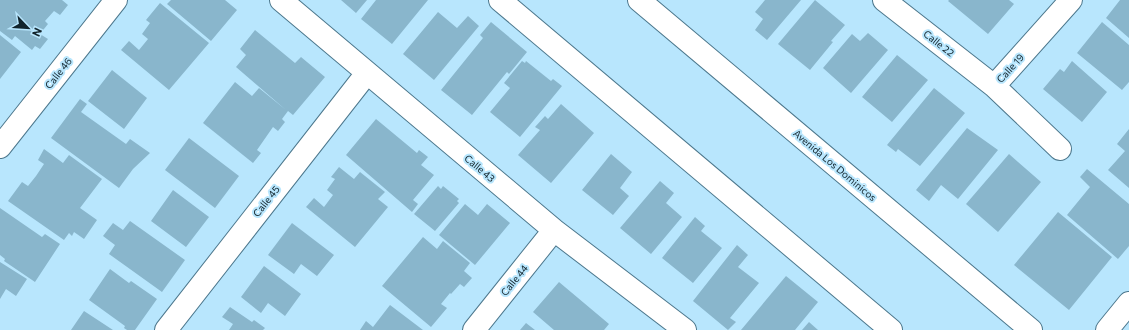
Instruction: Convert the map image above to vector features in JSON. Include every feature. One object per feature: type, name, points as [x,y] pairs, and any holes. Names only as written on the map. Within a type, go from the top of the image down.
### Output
[{"type":"street","name":"Calle 46","points":[[0,147],[116,0]]},
{"type":"street","name":"Calle 43","points":[[281,0],[554,230],[685,330]]},
{"type":"street","points":[[500,0],[891,330]]},
{"type":"street","name":"Avenida Los Dominicos","points":[[639,0],[1032,330]]},
{"type":"street","name":"Calle 22","points":[[884,0],[994,86]]},
{"type":"street","name":"Calle 19","points":[[1060,149],[994,86],[1071,0]]},
{"type":"street","name":"Calle 45","points":[[166,330],[367,73]]},
{"type":"street","name":"Calle 44","points":[[474,330],[554,230]]},
{"type":"street","points":[[1108,330],[1129,304]]},
{"type":"building","points":[[0,0],[62,0],[68,5],[60,15],[54,11],[45,21],[48,24],[40,34],[48,39],[40,49],[35,46],[32,50],[15,36],[12,40],[0,31]]},
{"type":"building","points":[[171,0],[225,0],[237,10],[211,41],[167,4]]},
{"type":"building","points":[[341,0],[367,0],[356,13]]},
{"type":"building","points":[[376,0],[428,0],[392,44],[361,19]]},
{"type":"building","points":[[765,0],[801,0],[767,40],[755,30],[763,19],[755,12]]},
{"type":"building","points":[[815,0],[845,25],[831,41],[833,42],[810,70],[778,44]]},
{"type":"building","points":[[1009,0],[1014,4],[988,34],[948,1]]},
{"type":"building","points":[[1120,0],[1129,0],[1129,38],[1106,18]]},
{"type":"building","points":[[160,3],[209,43],[169,90],[121,50],[129,41],[139,50],[148,39],[142,34],[150,23],[146,20]]},
{"type":"building","points":[[438,12],[457,28],[468,16],[479,26],[434,80],[403,54]]},
{"type":"building","points":[[491,22],[527,52],[509,74],[507,72],[472,115],[441,90],[483,38],[480,35]]},
{"type":"building","points":[[1102,22],[1129,45],[1129,82],[1122,90],[1077,53]]},
{"type":"building","points":[[255,30],[295,63],[301,57],[325,77],[293,115],[288,111],[282,119],[285,122],[278,131],[273,127],[257,150],[261,153],[253,163],[203,123],[235,82],[252,96],[259,88],[286,110],[236,67],[246,55],[240,49]]},
{"type":"building","points":[[868,33],[888,50],[851,93],[823,68],[852,34],[860,41]]},
{"type":"building","points":[[0,35],[21,52],[0,79]]},
{"type":"building","points":[[897,55],[928,80],[892,122],[862,97]]},
{"type":"building","points":[[522,61],[525,63],[526,61],[551,81],[553,79],[562,86],[520,137],[490,112],[510,88],[504,83]]},
{"type":"building","points":[[1072,61],[1107,92],[1082,122],[1043,89],[1060,69],[1064,72]]},
{"type":"building","points":[[112,70],[147,98],[124,129],[88,101]]},
{"type":"building","points":[[934,88],[965,113],[920,166],[898,149],[896,152],[887,145]]},
{"type":"building","points":[[80,99],[87,104],[81,112],[126,144],[130,139],[150,153],[133,169],[119,188],[51,138]]},
{"type":"building","points":[[561,104],[594,133],[551,183],[518,155],[540,130],[535,127],[545,116],[548,119]]},
{"type":"building","points":[[376,119],[417,153],[419,150],[428,157],[421,165],[434,175],[413,200],[418,204],[412,212],[346,155]]},
{"type":"building","points":[[967,128],[998,150],[958,199],[941,185],[929,201],[916,190]]},
{"type":"building","points":[[1129,129],[1129,188],[1108,170],[1125,151],[1117,144]]},
{"type":"building","points":[[189,138],[239,176],[215,208],[165,170]]},
{"type":"building","points":[[44,149],[63,163],[69,155],[102,179],[80,208],[97,220],[84,239],[74,232],[72,236],[69,233],[64,240],[8,201],[22,182],[28,186],[36,176],[44,164],[38,160]]},
{"type":"building","points":[[611,154],[632,172],[620,188],[629,196],[613,215],[582,190]]},
{"type":"building","points":[[1009,154],[1041,182],[998,232],[966,204]]},
{"type":"building","points":[[339,167],[354,179],[360,172],[385,192],[378,199],[388,207],[355,247],[306,207],[314,198],[324,207],[333,195],[327,190],[335,179],[331,177]]},
{"type":"building","points":[[1087,169],[1129,204],[1129,246],[1118,259],[1067,215],[1090,187],[1080,177]]},
{"type":"building","points":[[660,181],[674,193],[666,203],[682,217],[651,254],[620,228]]},
{"type":"building","points":[[438,186],[441,189],[443,186],[459,199],[457,201],[459,203],[435,231],[414,214]]},
{"type":"building","points":[[173,190],[209,217],[186,247],[151,221]]},
{"type":"building","points":[[465,204],[478,215],[487,204],[510,223],[475,265],[439,235]]},
{"type":"building","points":[[0,208],[42,237],[45,234],[60,244],[35,282],[4,261],[5,259],[0,255]]},
{"type":"building","points":[[1058,212],[1112,257],[1069,310],[1014,265]]},
{"type":"building","points":[[695,217],[705,226],[701,231],[722,248],[693,283],[662,258]]},
{"type":"building","points":[[130,221],[185,260],[162,292],[109,254],[115,245],[103,236],[113,223],[123,230]]},
{"type":"building","points":[[292,223],[334,255],[317,276],[301,264],[294,274],[268,255]]},
{"type":"building","points":[[423,237],[437,249],[443,241],[470,263],[464,271],[472,278],[464,287],[460,284],[451,294],[450,293],[441,304],[447,308],[431,327],[382,286]]},
{"type":"building","points":[[737,245],[748,255],[738,267],[759,283],[730,318],[736,322],[728,330],[693,301]]},
{"type":"building","points":[[0,262],[27,279],[16,296],[6,289],[0,299]]},
{"type":"building","points":[[264,266],[301,294],[285,316],[268,303],[261,313],[241,297]]},
{"type":"building","points":[[110,269],[129,283],[131,281],[157,299],[135,330],[127,330],[124,328],[125,326],[89,300]]},
{"type":"building","points":[[786,276],[818,302],[795,330],[741,330]]},
{"type":"building","points":[[559,282],[609,324],[604,330],[554,330],[533,312]]},
{"type":"building","points":[[390,305],[423,330],[360,330],[366,321],[373,327]]},
{"type":"building","points":[[230,307],[252,322],[254,320],[265,328],[263,330],[229,330],[233,324],[222,317]]},
{"type":"building","points":[[84,311],[113,330],[71,330]]},
{"type":"building","points":[[809,322],[818,330],[802,330]]},
{"type":"building","points":[[526,323],[535,330],[520,330]]}]
